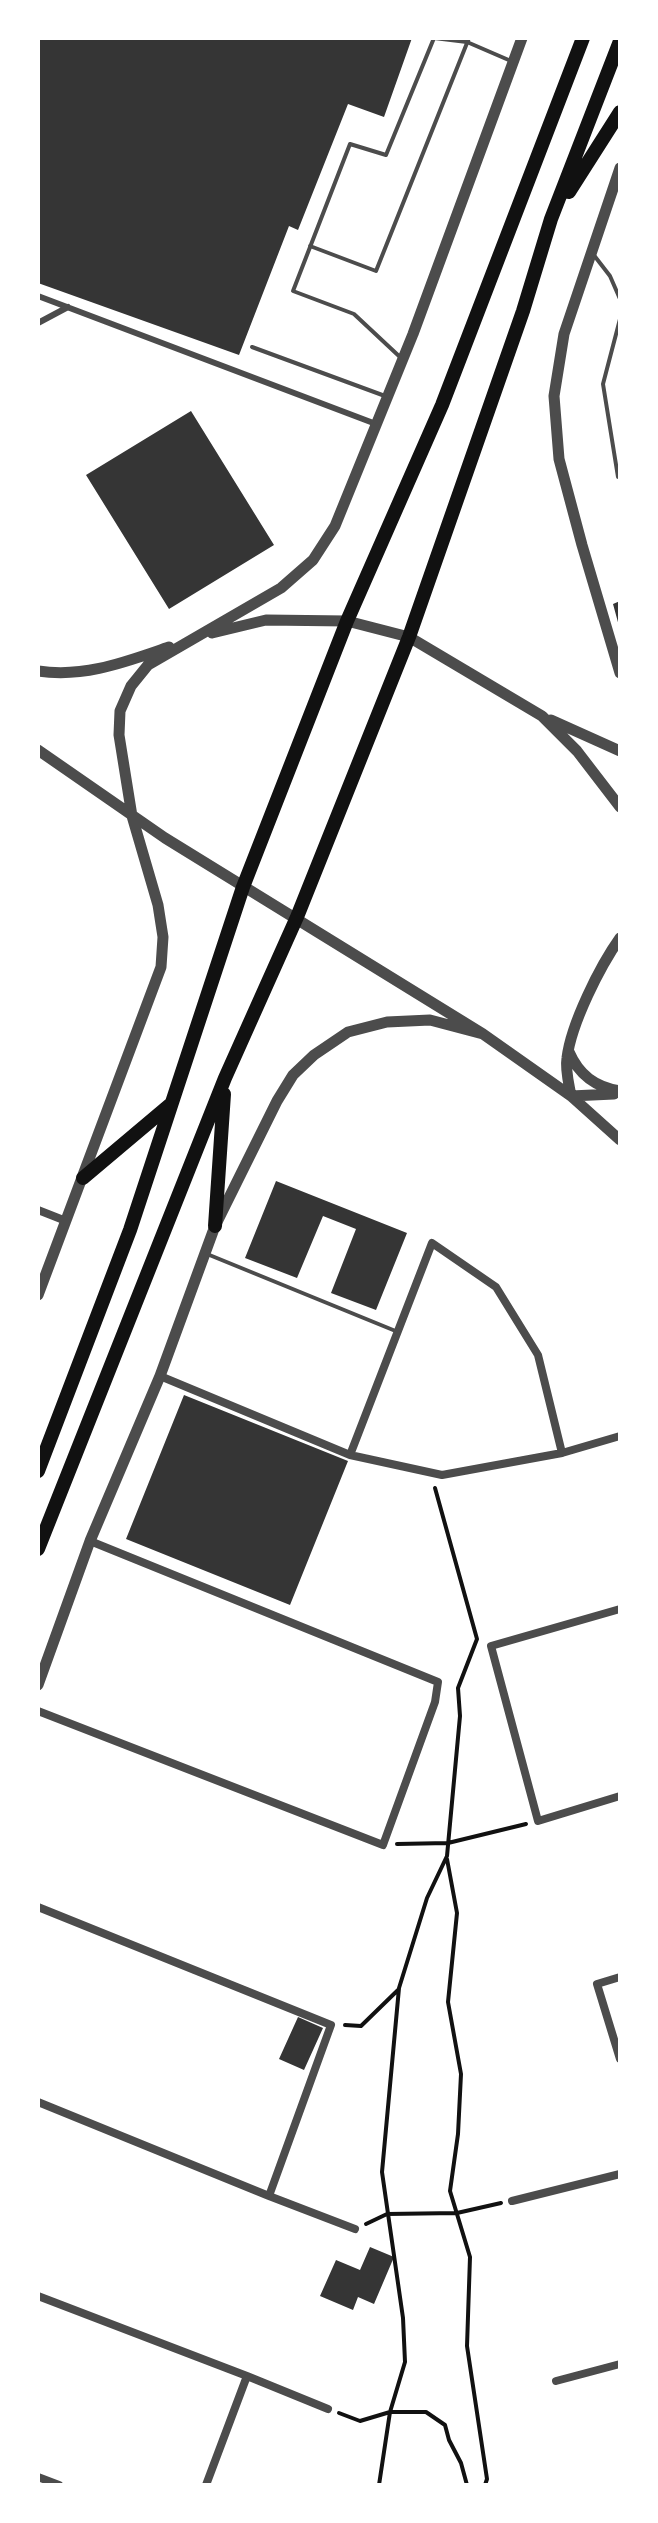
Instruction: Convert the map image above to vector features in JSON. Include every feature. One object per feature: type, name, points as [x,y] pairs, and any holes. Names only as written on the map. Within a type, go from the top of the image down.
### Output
[{"type":"main road","points":[[38,1471],[130,1230],[243,887],[347,621],[442,405],[583,38]]},
{"type":"main road","points":[[38,1549],[225,1078],[297,917],[409,637],[523,311],[551,219],[620,41]]},
{"type":"main road","points":[[551,219],[620,112]]},
{"type":"main road","points":[[215,1226],[225,1078]]},
{"type":"main road","points":[[83,1178],[172,1103]]},
{"type":"street","points":[[38,1295],[161,967],[163,937],[158,905],[132,816],[119,735],[120,711],[131,686],[148,665],[281,588],[313,560],[335,526],[402,358],[522,38]]},
{"type":"street","points":[[620,168],[564,334],[554,396],[559,459],[620,673]]},
{"type":"street","points":[[38,296],[376,424]]},
{"type":"street","points":[[38,323],[68,307]]},
{"type":"street","points":[[38,671],[60,674],[106,669],[199,636],[266,620],[347,621],[409,637],[542,716],[620,751]]},
{"type":"street","points":[[542,716],[577,751],[620,807]]},
{"type":"street","points":[[38,750],[132,816],[243,887],[297,917],[378,972],[483,1034],[571,1096],[620,1140]]},
{"type":"street","points":[[571,1096],[567,1059],[573,1034],[609,953],[620,938]]},
{"type":"street","points":[[38,1685],[90,1541],[160,1376],[215,1226],[293,1075],[314,1055],[348,1032],[387,1022],[430,1020],[483,1034]]},
{"type":"street","points":[[569,1051],[584,1077],[620,1092]]},
{"type":"street","points":[[571,1096],[620,1092]]},
{"type":"street","points":[[38,1210],[66,1221]]},
{"type":"street","points":[[350,1455],[432,1243],[496,1287],[530,1341],[538,1355],[562,1453]]},
{"type":"street","points":[[160,1376],[350,1455],[442,1475],[562,1453],[620,1436]]},
{"type":"street","points":[[38,1711],[383,1845],[435,1702],[438,1682],[90,1541]]},
{"type":"street","points":[[620,1609],[491,1646],[538,1821],[620,1796]]},
{"type":"street","points":[[38,1907],[331,2025],[269,2196]]},
{"type":"street","points":[[620,1977],[597,1984],[620,2059]]},
{"type":"street","points":[[38,2102],[355,2229]]},
{"type":"street","points":[[512,2201],[620,2174]]},
{"type":"street","points":[[38,2296],[328,2409]]},
{"type":"street","points":[[556,2381],[620,2364]]},
{"type":"street","points":[[206,2485],[247,2376]]},
{"type":"street","points":[[38,2477],[59,2485]]},
{"type":"lane","points":[[402,358],[354,314],[293,291],[350,144],[386,155],[434,38],[468,40],[513,62]]},
{"type":"lane","points":[[310,246],[376,271],[468,40]]},
{"type":"lane","points":[[593,254],[610,276],[620,299]]},
{"type":"lane","points":[[620,319],[603,384],[620,477]]},
{"type":"lane","points":[[252,347],[387,397]]},
{"type":"lane","points":[[607,633],[620,629]]},
{"type":"lane","points":[[205,1253],[398,1332]]},
{"type":"path","points":[[431,1473],[477,1639],[458,1688],[460,1716],[447,1856],[457,1913],[448,2002],[461,2074],[458,2134],[450,2191],[470,2257],[467,2346],[481,2429],[487,2479],[485,2485]]},
{"type":"path","points":[[383,1845],[448,1843],[538,1821]]},
{"type":"path","points":[[379,2485],[390,2412],[405,2362],[403,2318],[382,2172],[399,1988],[427,1898],[447,1856]]},
{"type":"path","points":[[331,2025],[361,2026],[399,1988]]},
{"type":"path","points":[[355,2229],[387,2214],[457,2213],[512,2201]]},
{"type":"path","points":[[328,2409],[360,2421],[390,2412],[426,2412],[445,2425],[467,2485]]},
{"type":"building","points":[[38,38],[412,38],[384,117],[348,104],[298,230],[289,226],[239,355],[38,283]]},
{"type":"building","points":[[191,411],[274,545],[169,609],[86,475]]},
{"type":"building","points":[[620,601],[620,626],[619,626],[613,604]]},
{"type":"building","points":[[276,1181],[407,1233],[376,1310],[331,1293],[356,1229],[323,1216],[297,1278],[245,1258]]},
{"type":"building","points":[[184,1395],[348,1461],[290,1605],[126,1539]]},
{"type":"building","points":[[298,2017],[323,2028],[304,2070],[279,2059]]},
{"type":"building","points":[[370,2247],[394,2257],[374,2304],[358,2297],[353,2310],[320,2296],[336,2260],[360,2270]]}]
